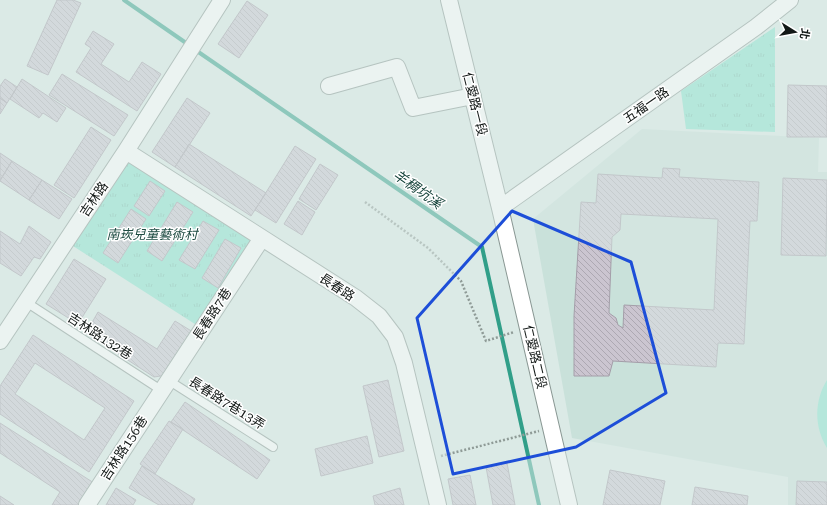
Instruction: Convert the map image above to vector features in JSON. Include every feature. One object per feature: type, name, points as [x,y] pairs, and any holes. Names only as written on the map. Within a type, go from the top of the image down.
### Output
[{"type":"street","name":"吉林路","points":[[0,341],[126,151],[222,0]]},
{"type":"street","name":"仁愛路一段","points":[[449,0],[500,208]]},
{"type":"street","name":"五福一路","points":[[500,208],[751,31],[790,0]]},
{"type":"street","points":[[329,86],[398,67],[413,108],[473,96]]},
{"type":"street","name":"長春路","points":[[126,151],[356,298],[379,316],[395,337],[404,363],[438,505]]},
{"type":"street","name":"仁愛路二段","points":[[500,208],[569,505]]},
{"type":"street","name":"長春路7巷","points":[[165,385],[262,238]]},
{"type":"street","name":"吉林路156巷","points":[[87,505],[165,385]]},
{"type":"lane","name":"吉林路132巷","points":[[26,302],[165,385]]},
{"type":"lane","name":"長春路7巷13弄","points":[[165,385],[273,447]]},
{"type":"path","points":[[365,202],[428,248],[461,281],[486,341],[513,332]]},
{"type":"path","points":[[427,459],[532,433]]},
{"type":"highlighted area","points":[[512,211],[631,262],[666,393],[576,447],[453,474],[417,318]]},
{"type":"shaded area","points":[[642,129],[819,138],[818,172],[827,172],[827,505],[788,505],[788,477],[572,438],[533,219]]},
{"type":"green space","points":[[775,27],[775,132],[686,129],[681,91]]},
{"type":"green space","name":"南崁兒童藝術村","points":[[130,158],[254,239],[198,326],[73,246]]},
{"type":"green space","points":[[827,380],[827,448],[820,431],[817,414],[820,397]]},
{"type":"building","points":[[57,0],[73,0],[81,3],[48,75],[27,66]]},
{"type":"building","points":[[247,1],[268,15],[239,58],[218,44]]},
{"type":"building","points":[[93,31],[114,44],[101,64],[129,82],[142,62],[161,74],[137,111],[76,72],[91,48],[85,44]]},
{"type":"building","points":[[62,74],[128,115],[114,136],[49,95]]},
{"type":"building","points":[[5,79],[17,87],[7,103],[0,98],[0,86]]},
{"type":"building","points":[[22,79],[66,108],[57,122],[43,113],[39,118],[10,99]]},
{"type":"building","points":[[788,85],[827,86],[827,137],[787,137]]},
{"type":"building","points":[[0,98],[7,103],[0,114]]},
{"type":"building","points":[[187,98],[210,113],[175,167],[152,152]]},
{"type":"building","points":[[91,127],[111,140],[74,198],[54,185]]},
{"type":"building","points":[[189,144],[266,193],[251,216],[175,167]]},
{"type":"building","points":[[295,146],[316,159],[276,223],[255,210]]},
{"type":"building","points":[[0,153],[12,161],[0,180]]},
{"type":"building","points":[[12,161],[42,180],[29,200],[0,181]]},
{"type":"building","points":[[320,164],[338,175],[316,210],[299,199]]},
{"type":"building","points":[[663,168],[680,169],[679,177],[759,182],[757,221],[750,221],[744,344],[718,343],[716,367],[613,361],[609,376],[574,376],[574,316],[581,202],[596,203],[598,174],[662,178]],"holes":[[[621,214],[718,219],[714,310],[624,305],[623,328],[618,325],[616,318],[609,313],[612,237],[620,230]]]},
{"type":"building","points":[[783,178],[827,180],[826,256],[781,255]]},
{"type":"building","points":[[42,180],[72,199],[59,219],[29,200]]},
{"type":"building","points":[[150,181],[165,191],[149,216],[134,206]]},
{"type":"building","points":[[298,201],[315,212],[302,235],[284,224]]},
{"type":"building","points":[[177,202],[193,212],[162,261],[147,251]]},
{"type":"building","points":[[131,209],[146,219],[118,263],[103,253]]},
{"type":"building","points":[[203,221],[219,230],[195,269],[179,260]]},
{"type":"building","points":[[29,226],[51,242],[40,259],[34,257],[21,276],[0,263],[0,231],[20,244]]},
{"type":"building","points":[[225,239],[241,248],[218,288],[202,278]]},
{"type":"building","points":[[74,259],[106,279],[78,324],[46,304]]},
{"type":"building","points":[[98,312],[157,349],[175,321],[193,332],[167,375],[154,377],[86,333]]},
{"type":"building","points":[[33,335],[134,401],[89,472],[0,414],[0,386]],"holes":[[[35,363],[105,408],[84,440],[15,394]]]},
{"type":"building","points":[[388,380],[404,451],[379,457],[363,386]]},
{"type":"building","points":[[185,402],[270,460],[257,479],[171,422]]},
{"type":"building","points":[[169,421],[183,429],[155,474],[140,464]]},
{"type":"building","points":[[0,423],[94,483],[80,505],[52,505],[60,492],[0,453]]},
{"type":"building","points":[[367,436],[373,463],[321,476],[315,449]]},
{"type":"building","points":[[507,463],[515,505],[493,505],[486,467]]},
{"type":"building","points":[[142,466],[195,499],[192,505],[159,505],[129,488]]},
{"type":"building","points":[[610,470],[665,481],[660,505],[603,505]]},
{"type":"building","points":[[470,475],[476,505],[453,505],[448,479]]},
{"type":"building","points":[[797,481],[827,482],[827,505],[796,505]]},
{"type":"building","points":[[695,487],[748,496],[747,505],[692,505]]},
{"type":"building","points":[[116,488],[136,500],[133,505],[106,505]]},
{"type":"building","points":[[400,488],[404,505],[375,505],[373,496]]},
{"type":"building","points":[[0,496],[14,505],[0,505]]},
{"type":"waterway","name":"羊稠坑溪","points":[[124,0],[189,45]]},
{"type":"waterway","name":"羊稠坑溪","points":[[194,49],[482,247],[539,505]]}]
